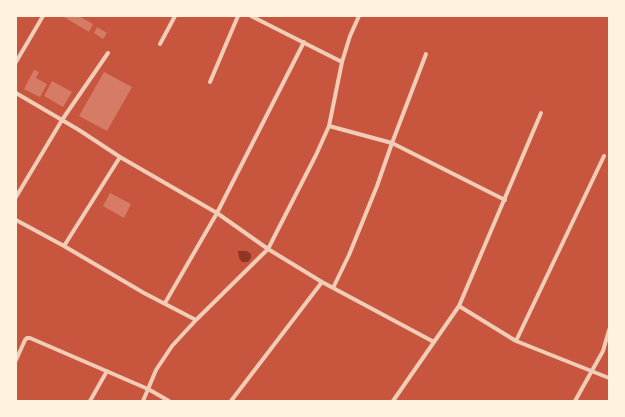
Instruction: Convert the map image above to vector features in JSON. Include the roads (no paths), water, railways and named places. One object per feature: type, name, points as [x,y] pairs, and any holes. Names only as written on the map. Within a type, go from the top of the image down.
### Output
[{"type":"street","points":[[16,62],[43,16]]},
{"type":"street","points":[[160,44],[174,16]]},
{"type":"street","points":[[210,82],[238,16]]},
{"type":"street","points":[[251,16],[342,62]]},
{"type":"street","points":[[142,401],[156,370],[172,346],[196,320],[268,249],[316,155],[328,126],[342,62],[350,36],[359,16]]},
{"type":"street","points":[[165,303],[217,213],[304,42]]},
{"type":"street","points":[[16,197],[62,120],[108,53]]},
{"type":"street","points":[[333,288],[349,255],[377,186],[426,54]]},
{"type":"street","points":[[16,93],[120,157],[217,213],[268,249],[322,282],[434,342]]},
{"type":"street","points":[[393,401],[459,306],[541,113]]},
{"type":"street","points":[[328,126],[392,143],[505,200]]},
{"type":"street","points":[[516,341],[604,156]]},
{"type":"street","points":[[64,246],[120,157]]},
{"type":"street","points":[[16,220],[144,293],[196,320]]},
{"type":"street","points":[[231,401],[322,282]]},
{"type":"street","points":[[459,306],[516,341],[609,378]]},
{"type":"street","points":[[575,401],[603,351],[609,330]]},
{"type":"street","points":[[16,360],[25,340],[30,338],[148,389],[169,401]]},
{"type":"street","points":[[90,401],[107,371]]}]
